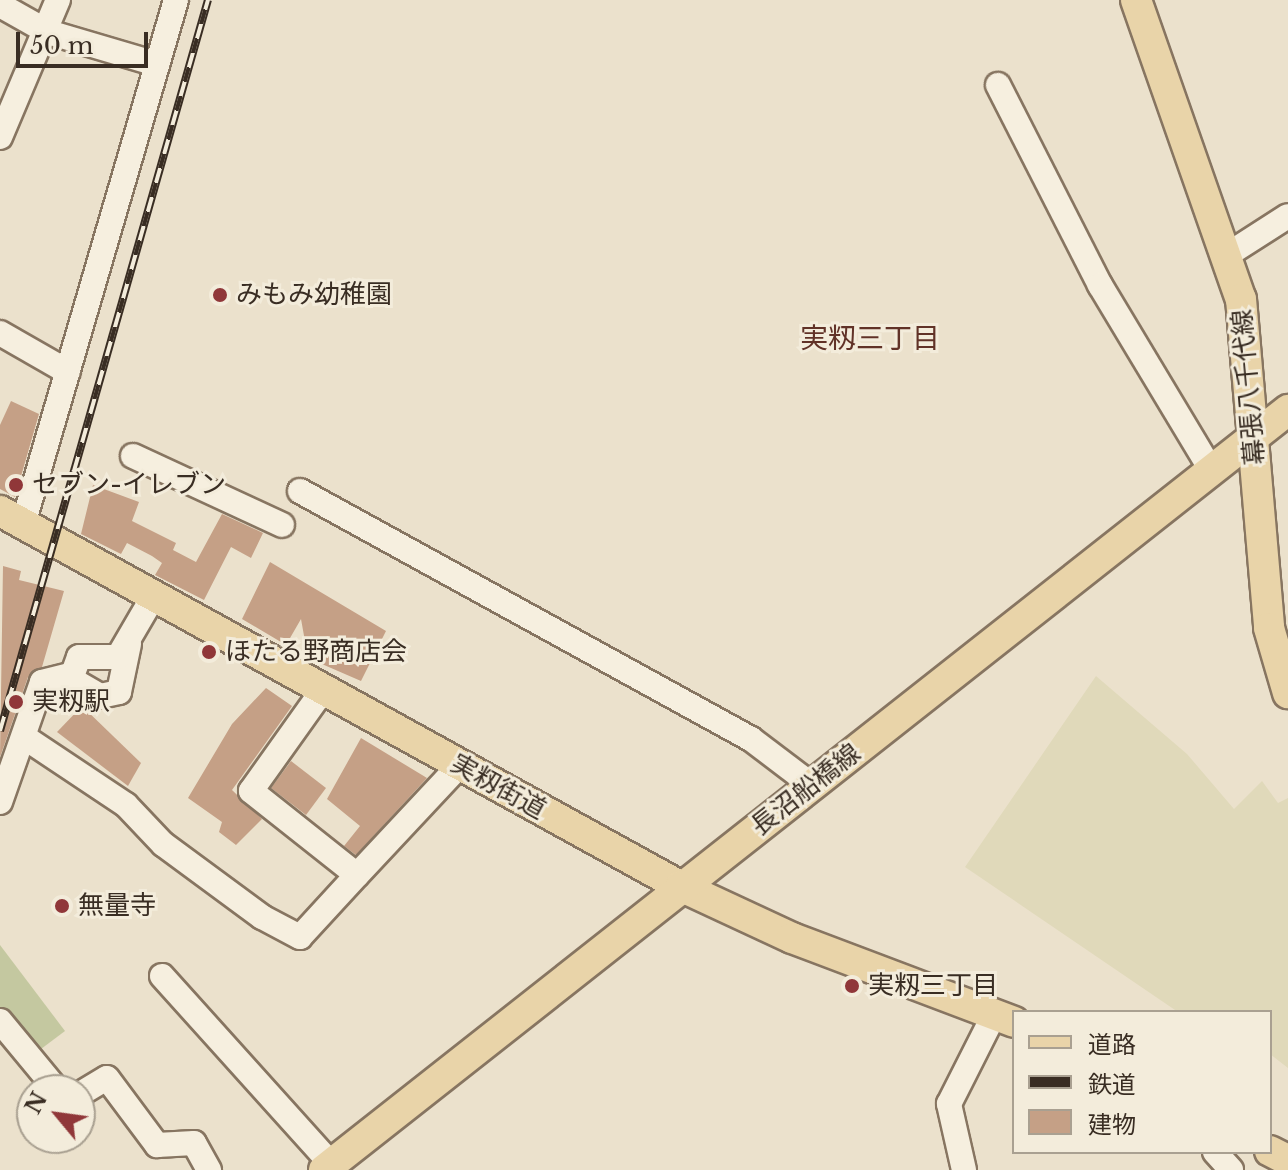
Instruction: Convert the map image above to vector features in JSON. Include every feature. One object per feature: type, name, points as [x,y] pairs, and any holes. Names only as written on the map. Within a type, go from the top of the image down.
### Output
[{"type":"main road","name":"幕張八千代線","points":[[1136,0],[1227,255],[1245,321],[1269,628],[1288,693]]},
{"type":"main road","name":"長沼船橋線","points":[[327,1167],[1288,410]]},
{"type":"main road","name":"実籾街道","points":[[11,518],[680,886],[792,938],[1004,1018]]},
{"type":"street","points":[[0,137],[48,32],[58,0]]},
{"type":"street","points":[[11,518],[68,372],[176,0]]},
{"type":"street","points":[[0,5],[48,32],[157,64]]},
{"type":"street","points":[[998,85],[1100,285],[1211,470]]},
{"type":"street","points":[[1227,255],[1288,216]]},
{"type":"street","points":[[0,333],[68,372]]},
{"type":"street","points":[[133,456],[282,525]]},
{"type":"street","points":[[300,491],[751,739],[813,786]]},
{"type":"street","points":[[0,802],[27,739],[42,682],[71,675],[100,696],[119,692],[129,644],[153,597]]},
{"type":"street","points":[[71,675],[79,657],[113,660],[129,644]]},
{"type":"street","points":[[323,690],[251,791],[357,875]]},
{"type":"street","points":[[27,739],[126,805],[163,844],[262,917],[300,937],[460,765]]},
{"type":"street","points":[[162,976],[327,1167]]},
{"type":"street","points":[[964,1170],[949,1104],[1004,1018]]},
{"type":"street","points":[[0,1021],[44,1074]]},
{"type":"street","points":[[96,1085],[107,1078],[157,1145],[194,1143],[209,1170]]},
{"type":"street","points":[[1217,1154],[1231,1170]]},
{"type":"shaded area","points":[[1096,676],[1187,754],[1234,809],[1262,781],[1278,803],[1288,798],[1288,1068],[1272,1056],[1272,1010],[1175,1010],[965,867]]},
{"type":"green space","points":[[0,945],[65,1031],[33,1055],[0,1014]]},
{"type":"building","points":[[11,401],[39,414],[15,497],[0,489],[0,425]]},
{"type":"building","points":[[93,485],[139,502],[132,521],[176,543],[173,550],[196,562],[222,514],[263,533],[251,558],[231,547],[204,600],[155,575],[162,563],[152,556],[127,543],[121,554],[81,534]]},
{"type":"building","points":[[270,562],[386,631],[361,681],[308,658],[301,619],[286,645],[242,619]]},
{"type":"building","name":"実籾駅","points":[[3,566],[21,571],[19,580],[64,591],[42,667],[28,677],[0,757]]},
{"type":"building","points":[[266,688],[292,706],[232,790],[262,819],[236,845],[219,832],[222,822],[188,798],[232,724]]},
{"type":"building","points":[[82,706],[141,763],[128,786],[57,732]]},
{"type":"building","points":[[361,738],[427,778],[356,855],[344,846],[360,826],[327,799]]},
{"type":"building","points":[[291,761],[326,788],[306,815],[271,788]]},
{"type":"railway","points":[[0,731],[208,0]]},
{"type":"place","name":"みもみ幼稚園","points":[[220,295]]},
{"type":"place","name":"セブン-イレブン","points":[[16,485]]},
{"type":"place","name":"ほたる野商店会","points":[[209,652]]},
{"type":"place","name":"実籾駅","points":[[16,702]]},
{"type":"place","name":"無量寺","points":[[62,906]]},
{"type":"place","name":"実籾三丁目","points":[[852,986]]},
{"type":"district","name":"実籾三丁目","points":[[870,339]]}]
